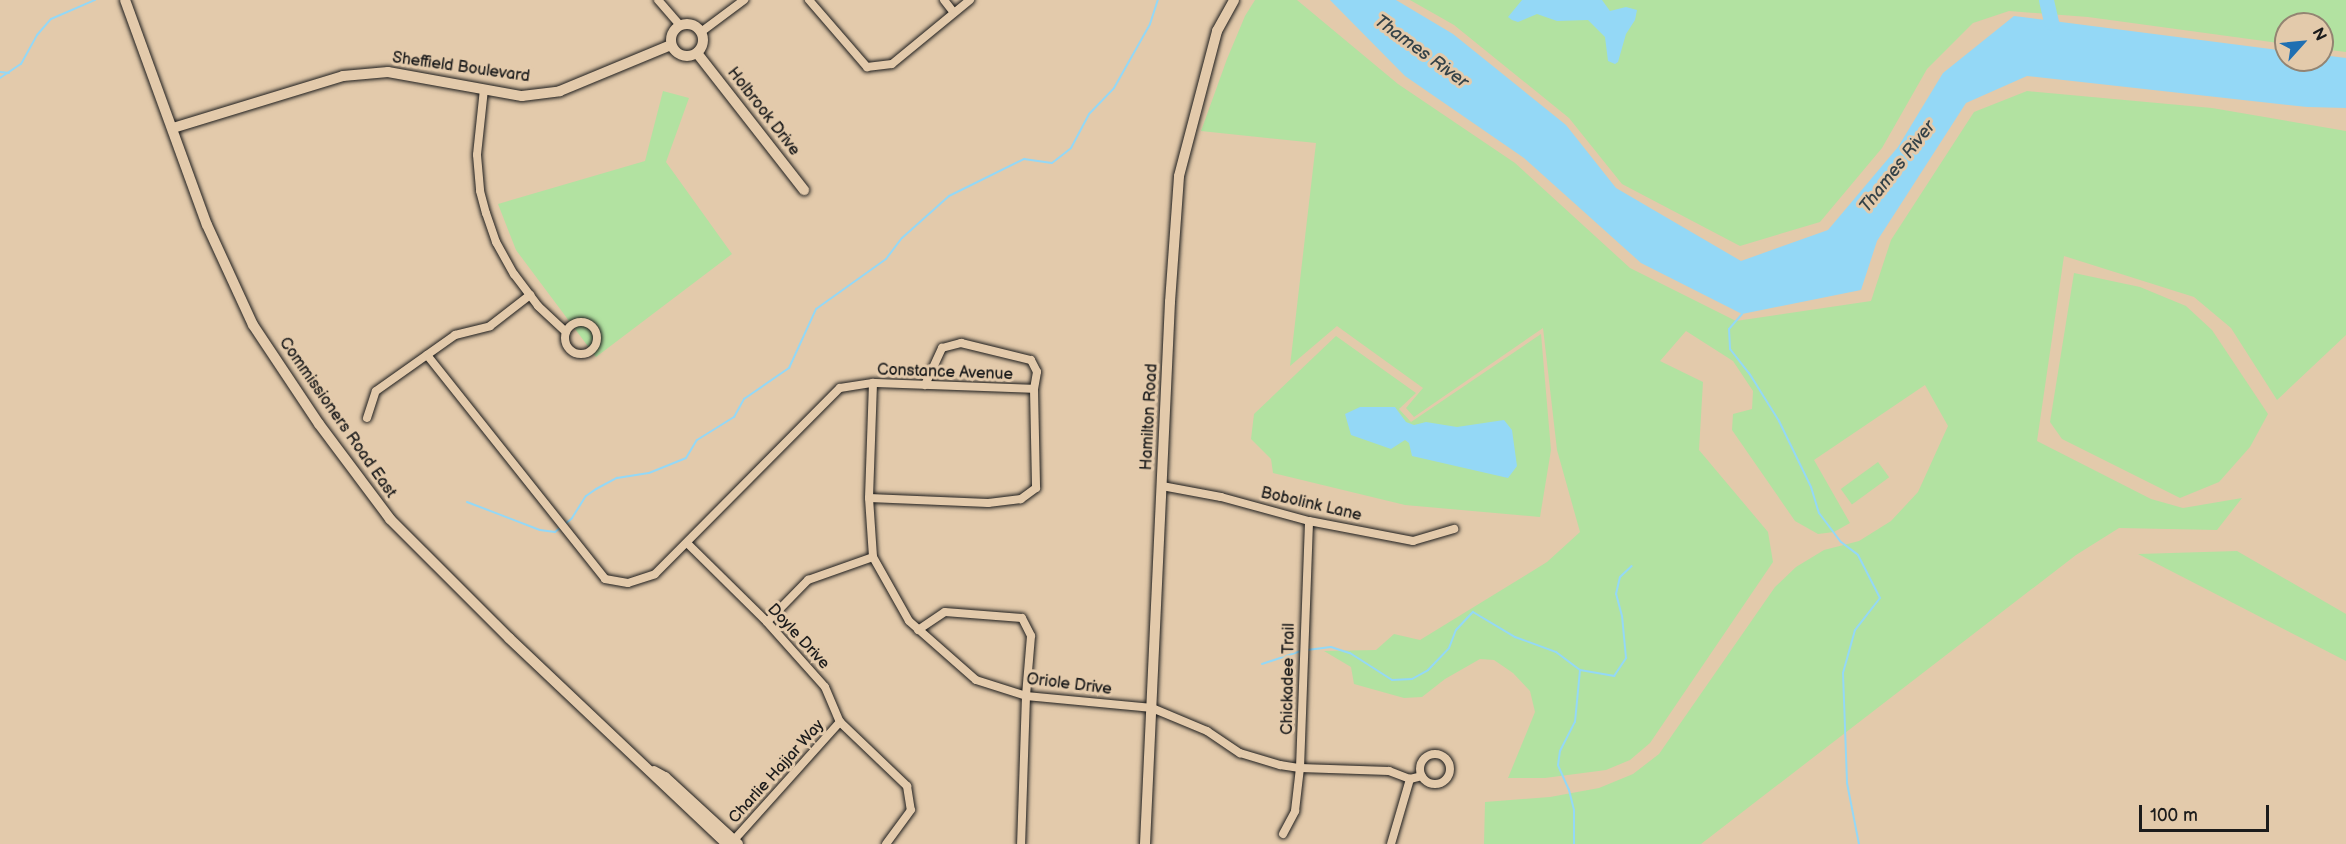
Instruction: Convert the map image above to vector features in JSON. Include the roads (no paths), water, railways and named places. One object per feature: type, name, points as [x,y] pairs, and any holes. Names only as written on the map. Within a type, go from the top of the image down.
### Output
[{"type":"main road","name":"Commissioners Road East","points":[[125,0],[154,85],[173,128],[207,225],[253,325],[326,433],[390,519],[508,638],[651,770],[660,782],[733,843]]},
{"type":"main road","name":"Hamilton Road","points":[[1145,844],[1179,176],[1199,92],[1217,31],[1234,0]]},
{"type":"main road","points":[[689,24],[701,32],[702,46],[697,53],[684,57],[676,53],[671,45],[673,31],[680,25],[689,24]]},
{"type":"main road","name":"Sheffield Boulevard","points":[[173,128],[343,76],[388,72],[522,96],[560,91],[671,45]]},
{"type":"main road","name":"Holbrook Drive","points":[[697,53],[725,85],[804,190]]},
{"type":"street","points":[[658,0],[680,25]]},
{"type":"street","points":[[701,32],[744,0]]},
{"type":"street","points":[[809,0],[867,67],[892,64],[970,0]]},
{"type":"street","points":[[944,0],[954,13]]},
{"type":"street","points":[[484,89],[477,142],[480,191],[496,242],[530,295],[567,332],[567,345],[573,352],[589,352],[596,343],[596,332],[589,324],[575,323],[567,332]]},
{"type":"street","points":[[367,418],[376,391],[455,334],[490,326],[530,295]]},
{"type":"street","points":[[925,385],[942,348],[961,343],[1030,360],[1036,372],[1034,389]]},
{"type":"street","name":"Constance Avenue","points":[[427,355],[605,579],[628,583],[655,574],[840,388],[873,383],[1034,389],[1036,488],[1021,499],[988,503],[870,498]]},
{"type":"street","name":"Oriole Drive","points":[[873,383],[870,498],[873,557],[909,621],[976,680],[1026,696],[1152,708],[1207,731],[1240,753],[1300,768],[1389,771],[1410,779]]},
{"type":"street","name":"Bobolink Lane","points":[[1162,486],[1221,497],[1309,521],[1413,541],[1454,528]]},
{"type":"street","name":"Chickadee Trail","points":[[1283,834],[1294,812],[1300,768],[1309,521]]},
{"type":"street","name":"Doyle Drive","points":[[687,543],[767,622],[825,687],[840,722],[907,786],[911,810],[886,844]]},
{"type":"street","points":[[767,622],[808,580],[873,557]]},
{"type":"street","points":[[918,630],[945,612],[1022,618],[1031,636],[1026,696],[1020,844]]},
{"type":"street","name":"Charlie Hajjar Way","points":[[733,843],[840,722]]},
{"type":"street","points":[[1439,754],[1450,764],[1450,774],[1444,782],[1434,785],[1422,776],[1420,766],[1429,755],[1439,754]]},
{"type":"street","points":[[1391,844],[1410,779],[1422,776]]},
{"type":"water","name":"Thames River","points":[[1330,0],[1396,0],[1453,34],[1566,125],[1616,188],[1741,261],[1828,230],[1898,147],[1943,73],[2014,16],[2274,49],[2274,72],[2334,72],[2334,56],[2346,58],[2346,108],[2307,107],[2027,76],[1966,103],[1877,241],[1861,290],[1742,314],[1641,263],[1524,158],[1405,76]]},
{"type":"water","points":[[1522,0],[1602,0],[1610,11],[1626,7],[1637,10],[1635,20],[1626,34],[1618,62],[1615,64],[1608,61],[1605,37],[1588,20],[1557,21],[1537,14],[1518,22],[1512,20],[1508,17]]},
{"type":"water","points":[[1360,407],[1395,407],[1406,422],[1414,425],[1426,422],[1457,427],[1504,420],[1512,430],[1517,466],[1508,478],[1412,456],[1409,443],[1405,440],[1391,449],[1351,435],[1345,414]]},
{"type":"waterway","points":[[0,78],[21,64],[37,35],[51,19],[95,0]]},
{"type":"waterway","points":[[467,502],[540,530],[555,532],[572,518],[586,496],[596,489],[617,478],[649,473],[686,458],[697,440],[734,417],[744,399],[789,368],[816,309],[886,259],[902,238],[949,196],[1024,159],[1052,163],[1071,148],[1089,114],[1114,88],[1150,24],[1158,0]]},
{"type":"waterway","points":[[2046,0],[2051,22]]},
{"type":"waterway","points":[[0,72],[9,73]]},
{"type":"waterway","points":[[1742,314],[1729,329],[1730,349],[1749,373],[1779,421],[1811,487],[1819,513],[1841,542],[1858,555],[1880,598],[1855,630],[1843,673],[1847,783],[1859,844]]},
{"type":"waterway","points":[[1307,650],[1331,647],[1350,653],[1392,680],[1412,679],[1428,670],[1449,648],[1456,630],[1473,612],[1515,637],[1556,652],[1580,670],[1614,676],[1626,658],[1622,616],[1616,594],[1620,577],[1632,566]]},
{"type":"waterway","points":[[1262,664],[1301,651]]},
{"type":"waterway","points":[[1574,844],[1574,810],[1569,790],[1558,765],[1560,751],[1575,722],[1580,670]]}]
